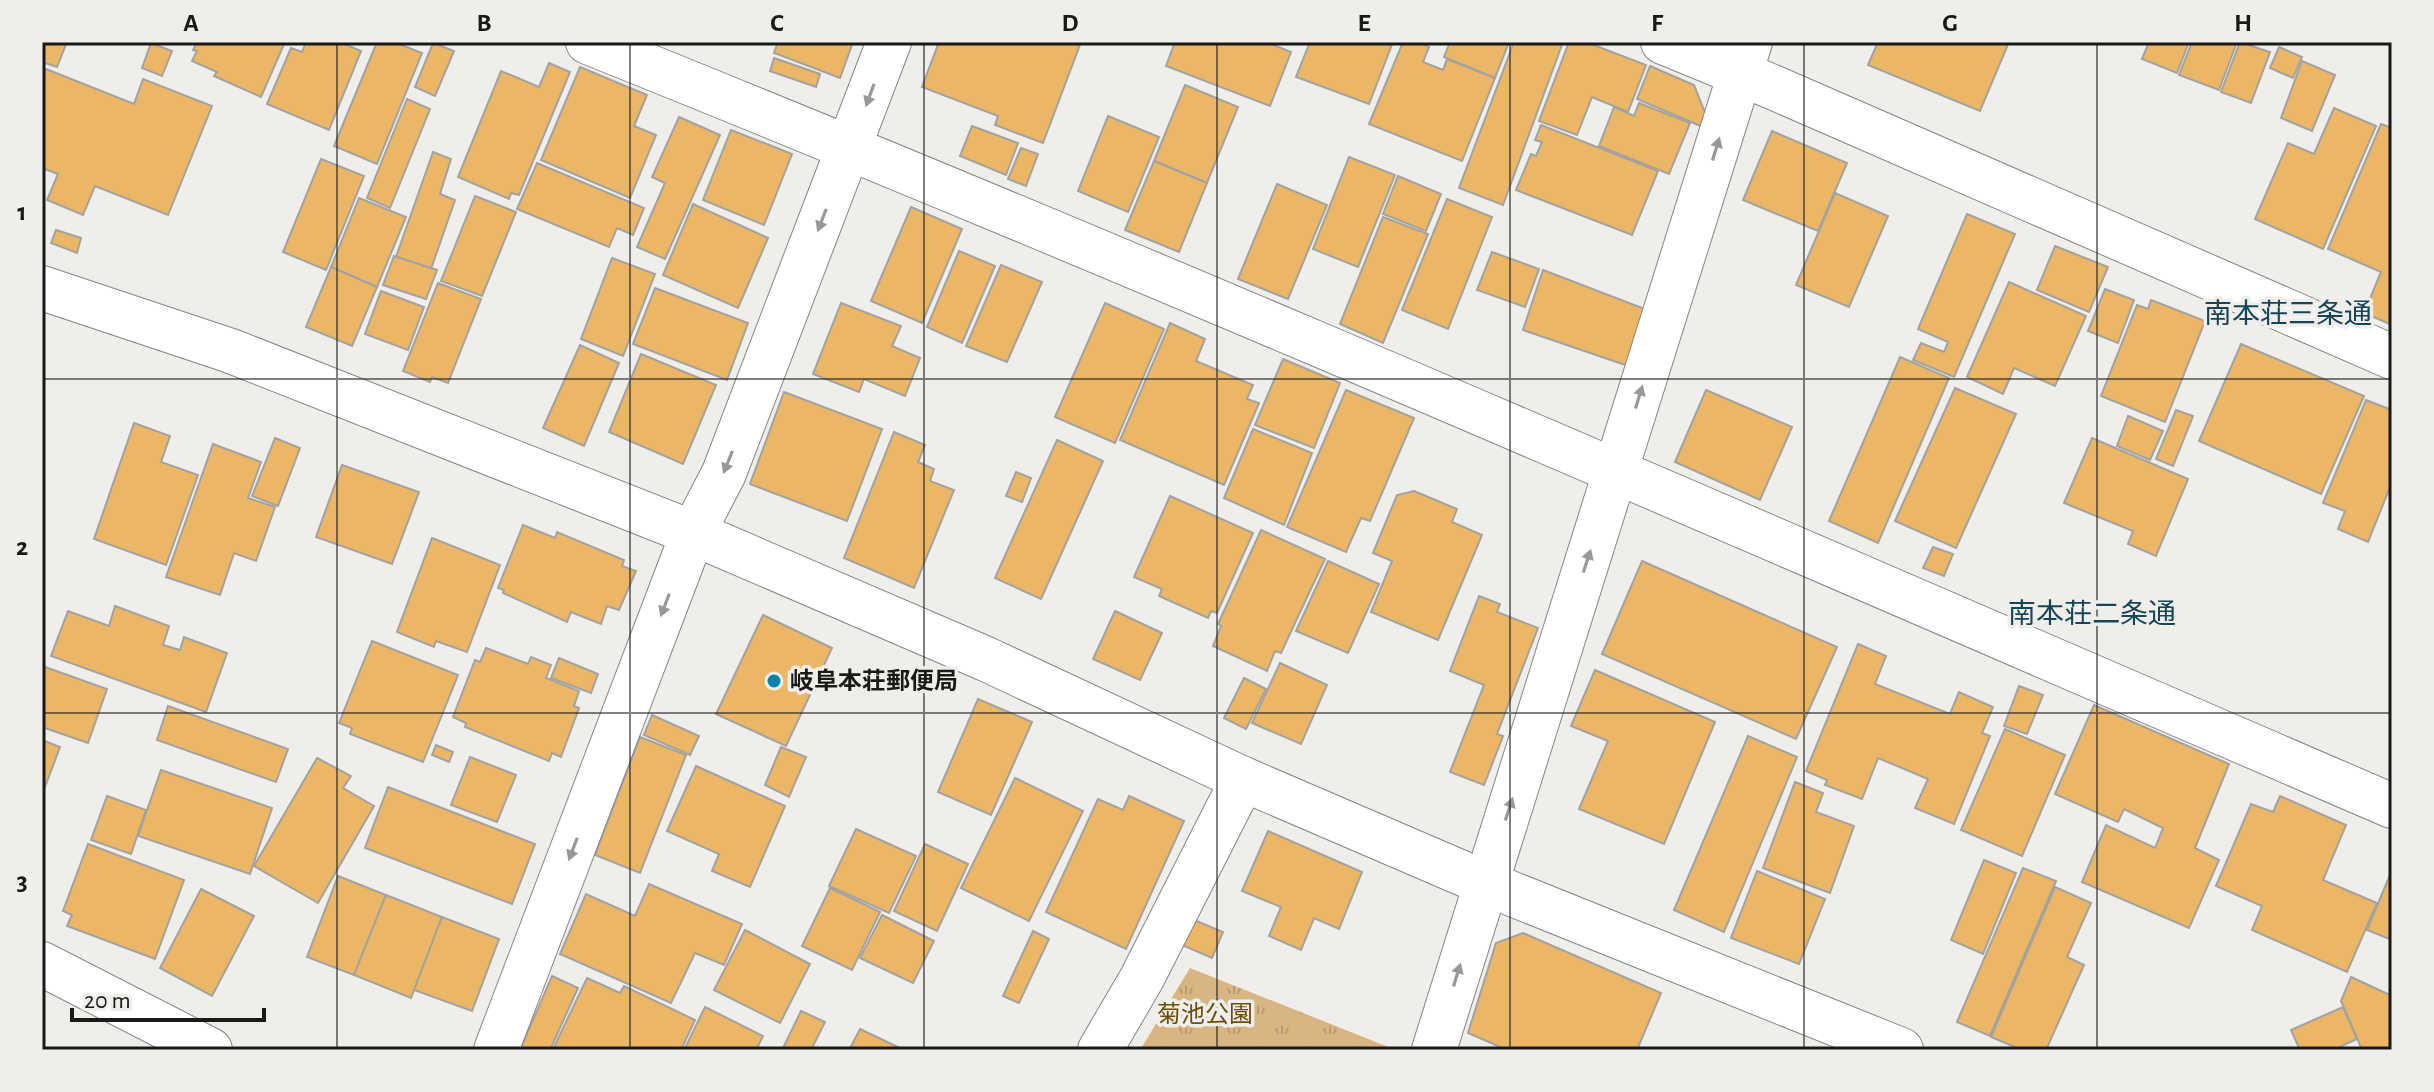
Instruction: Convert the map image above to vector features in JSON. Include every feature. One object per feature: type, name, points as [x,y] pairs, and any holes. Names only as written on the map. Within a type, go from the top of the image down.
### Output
[{"type":"street","points":[[588,42],[850,147],[2392,806]]},
{"type":"street","points":[[496,1050],[693,533],[724,473],[889,42]]},
{"type":"street","points":[[1663,42],[1745,58],[2392,357]]},
{"type":"street","points":[[1434,1050],[1745,58]]},
{"type":"street","points":[[42,288],[231,351],[693,533],[986,659],[1243,779],[1485,883],[1901,1050]]},
{"type":"street","points":[[1100,1050],[1142,978],[1243,779]]},
{"type":"street","points":[[42,964],[210,1050]]},
{"type":"green space","name":"菊池公園","points":[[1190,968],[1396,1050],[1140,1050]]},
{"type":"building","points":[[42,42],[67,42],[57,67],[42,62]]},
{"type":"building","points":[[197,42],[285,42],[261,97],[214,76],[217,72],[192,61]]},
{"type":"building","points":[[306,42],[340,42],[361,51],[329,130],[267,104],[291,48],[302,52]]},
{"type":"building","points":[[377,42],[394,42],[422,53],[377,164],[334,146]]},
{"type":"building","points":[[778,42],[853,42],[840,78],[774,53]]},
{"type":"building","points":[[939,42],[1081,42],[1043,143],[995,125],[998,116],[922,87]]},
{"type":"building","points":[[1175,42],[1266,42],[1291,52],[1270,106],[1166,66]]},
{"type":"building","points":[[1310,42],[1393,42],[1369,104],[1296,77]]},
{"type":"building","points":[[1403,42],[1418,42],[1429,47],[1423,62],[1443,70],[1447,59],[1495,78],[1462,161],[1369,124]]},
{"type":"building","points":[[1450,42],[1509,42],[1495,78],[1444,57]]},
{"type":"building","points":[[1514,42],[1563,42],[1503,205],[1459,188]]},
{"type":"building","points":[[1569,42],[1586,42],[1646,65],[1628,112],[1592,97],[1577,135],[1539,121]]},
{"type":"building","points":[[1878,42],[2009,42],[1980,111],[1868,65]]},
{"type":"building","points":[[2149,42],[2189,42],[2177,73],[2142,59]]},
{"type":"building","points":[[2192,42],[2237,42],[2219,90],[2179,75]]},
{"type":"building","points":[[2240,42],[2270,52],[2251,103],[2221,92]]},
{"type":"building","points":[[151,43],[172,51],[162,76],[142,68]]},
{"type":"building","points":[[433,43],[454,51],[435,96],[415,87]]},
{"type":"building","points":[[2279,47],[2302,57],[2293,78],[2270,68]]},
{"type":"building","points":[[774,58],[820,74],[816,87],[770,71]]},
{"type":"building","points":[[2302,61],[2335,75],[2312,131],[2281,118]]},
{"type":"building","points":[[549,63],[570,72],[519,195],[511,193],[509,199],[458,177],[501,71],[539,87]]},
{"type":"building","points":[[1650,66],[1694,85],[1706,115],[1703,127],[1637,99]]},
{"type":"building","points":[[580,67],[647,95],[634,126],[656,135],[630,198],[541,160]]},
{"type":"building","points":[[46,69],[134,104],[143,79],[212,106],[168,215],[95,186],[83,215],[47,200],[58,174],[42,168],[42,80]]},
{"type":"building","points":[[1185,85],[1238,107],[1207,183],[1154,161]]},
{"type":"building","points":[[407,99],[430,109],[390,208],[367,198]]},
{"type":"building","points":[[1639,103],[1690,123],[1669,174],[1599,146],[1614,107],[1634,116]]},
{"type":"building","points":[[2334,108],[2376,126],[2323,249],[2255,219],[2288,143],[2314,154]]},
{"type":"building","points":[[1108,116],[1159,137],[1128,212],[1078,191]]},
{"type":"building","points":[[679,117],[720,135],[665,259],[637,247],[665,183],[652,177]]},
{"type":"building","points":[[2381,124],[2392,128],[2392,325],[2364,313],[2381,272],[2328,249]]},
{"type":"building","points":[[1541,125],[1658,171],[1632,235],[1516,190],[1531,154],[1536,156],[1542,142],[1535,140]]},
{"type":"building","points":[[972,126],[1018,143],[1006,175],[960,156]]},
{"type":"building","points":[[731,130],[792,154],[764,225],[703,200]]},
{"type":"building","points":[[1772,131],[1847,163],[1818,231],[1743,200]]},
{"type":"building","points":[[1021,148],[1038,154],[1026,186],[1008,179]]},
{"type":"building","points":[[433,152],[451,159],[440,194],[455,200],[431,269],[396,257]]},
{"type":"building","points":[[1349,157],[1395,175],[1358,267],[1313,249]]},
{"type":"building","points":[[321,159],[364,176],[326,270],[283,252]]},
{"type":"building","points":[[1154,161],[1207,183],[1179,252],[1125,230]]},
{"type":"building","points":[[537,163],[644,208],[633,235],[617,228],[609,247],[517,209]]},
{"type":"building","points":[[1398,176],[1441,194],[1426,231],[1383,214]]},
{"type":"building","points":[[1277,184],[1327,205],[1288,299],[1238,279]]},
{"type":"building","points":[[1835,193],[1888,216],[1849,307],[1796,285]]},
{"type":"building","points":[[475,196],[516,212],[482,296],[441,281]]},
{"type":"building","points":[[359,198],[406,217],[377,287],[331,267]]},
{"type":"building","points":[[1447,199],[1492,217],[1448,329],[1402,310]]},
{"type":"building","points":[[693,204],[768,238],[738,308],[663,275]]},
{"type":"building","points":[[911,207],[962,229],[922,323],[871,301]]},
{"type":"building","points":[[1967,214],[2015,234],[1954,377],[1913,360],[1921,343],[1944,352],[1948,342],[1918,329]]},
{"type":"building","points":[[1383,217],[1428,234],[1383,343],[1340,324]]},
{"type":"building","points":[[56,230],[81,238],[77,253],[51,243]]},
{"type":"building","points":[[2055,246],[2108,267],[2089,312],[2037,290]]},
{"type":"building","points":[[959,251],[995,266],[962,343],[927,327]]},
{"type":"building","points":[[1492,252],[1539,269],[1525,307],[1477,290]]},
{"type":"building","points":[[394,256],[437,270],[426,299],[383,285]]},
{"type":"building","points":[[612,258],[655,274],[623,356],[581,339]]},
{"type":"building","points":[[1001,265],[1042,282],[1007,362],[966,346]]},
{"type":"building","points":[[331,267],[377,287],[352,346],[306,327]]},
{"type":"building","points":[[1543,270],[1645,309],[1628,366],[1523,330]]},
{"type":"building","points":[[2009,282],[2086,316],[2055,386],[2014,368],[2003,394],[1967,377]]},
{"type":"building","points":[[438,283],[481,299],[448,383],[432,377],[430,382],[403,371]]},
{"type":"building","points":[[655,288],[748,323],[727,380],[633,344]]},
{"type":"building","points":[[2105,289],[2134,300],[2118,343],[2088,331]]},
{"type":"building","points":[[381,291],[424,307],[408,350],[365,334]]},
{"type":"building","points":[[2151,300],[2205,321],[2165,422],[2101,396],[2137,305],[2148,309]]},
{"type":"building","points":[[841,303],[901,326],[892,346],[920,358],[905,396],[864,379],[859,392],[813,374]]},
{"type":"building","points":[[1105,303],[1164,329],[1115,443],[1055,417]]},
{"type":"building","points":[[1170,323],[1205,339],[1196,361],[1253,385],[1247,399],[1259,403],[1224,485],[1120,440]]},
{"type":"building","points":[[2241,344],[2364,396],[2321,494],[2199,441]]},
{"type":"building","points":[[580,345],[619,363],[584,446],[543,428]]},
{"type":"building","points":[[641,354],[716,385],[683,464],[609,432]]},
{"type":"building","points":[[1900,357],[1949,378],[1878,543],[1829,521]]},
{"type":"building","points":[[1283,359],[1340,383],[1314,448],[1255,425]]},
{"type":"building","points":[[1955,388],[2016,414],[1956,548],[1895,521]]},
{"type":"building","points":[[1346,390],[1414,418],[1370,521],[1361,518],[1346,552],[1287,527]]},
{"type":"building","points":[[1706,390],[1792,427],[1760,500],[1675,462]]},
{"type":"building","points":[[784,392],[882,429],[847,521],[750,484]]},
{"type":"building","points":[[2366,400],[2392,410],[2392,482],[2368,542],[2338,529],[2345,511],[2323,503]]},
{"type":"building","points":[[2176,410],[2193,416],[2173,466],[2156,459]]},
{"type":"building","points":[[2128,416],[2163,431],[2150,460],[2117,446]]},
{"type":"building","points":[[134,423],[170,436],[161,462],[198,475],[166,565],[94,539]]},
{"type":"building","points":[[1253,429],[1312,453],[1284,525],[1224,498]]},
{"type":"building","points":[[894,432],[925,445],[918,462],[934,469],[930,481],[954,490],[914,588],[844,558]]},
{"type":"building","points":[[275,438],[300,448],[278,506],[252,496]]},
{"type":"building","points":[[2092,438],[2188,479],[2156,556],[2128,544],[2133,531],[2064,503]]},
{"type":"building","points":[[1057,440],[1103,461],[1041,599],[995,578]]},
{"type":"building","points":[[213,444],[261,462],[248,498],[275,507],[256,561],[234,553],[220,595],[166,577]]},
{"type":"building","points":[[342,465],[419,492],[392,564],[316,537]]},
{"type":"building","points":[[1016,472],[1031,478],[1022,502],[1006,496]]},
{"type":"building","points":[[1414,491],[1457,509],[1452,522],[1482,535],[1438,640],[1371,612],[1392,561],[1373,553],[1397,495]]},
{"type":"building","points":[[1170,496],[1253,533],[1217,613],[1211,611],[1208,618],[1159,596],[1162,589],[1134,577]]},
{"type":"building","points":[[523,525],[555,538],[557,532],[624,560],[622,566],[636,571],[619,610],[607,606],[601,624],[571,612],[567,622],[503,593],[504,590],[498,588]]},
{"type":"building","points":[[1261,530],[1325,559],[1281,653],[1275,651],[1267,671],[1213,646],[1221,626],[1218,624]]},
{"type":"building","points":[[432,538],[500,565],[467,652],[436,641],[434,647],[397,632]]},
{"type":"building","points":[[1933,547],[1953,554],[1944,576],[1923,568]]},
{"type":"building","points":[[1328,561],[1379,584],[1348,653],[1296,631]]},
{"type":"building","points":[[1642,561],[1837,647],[1796,739],[1602,654]]},
{"type":"building","points":[[1479,596],[1500,604],[1497,612],[1538,628],[1497,734],[1503,736],[1484,785],[1450,772],[1484,685],[1450,671]]},
{"type":"building","points":[[115,606],[169,626],[163,645],[180,650],[184,637],[227,653],[206,712],[51,656],[68,611],[109,626]]},
{"type":"building","points":[[1115,611],[1162,633],[1140,680],[1093,659]]},
{"type":"building","name":"岐阜本荘郵便局","points":[[763,615],[832,648],[786,746],[716,714]]},
{"type":"building","points":[[372,641],[458,675],[423,762],[350,734],[352,728],[339,723]]},
{"type":"building","points":[[1858,644],[1886,656],[1875,684],[1950,714],[1959,692],[1993,707],[1982,733],[1990,736],[1954,824],[1915,808],[1928,779],[1878,758],[1862,799],[1825,785],[1827,780],[1806,771]]},
{"type":"building","points":[[486,648],[528,664],[531,657],[551,665],[546,678],[579,691],[574,706],[579,708],[561,757],[552,753],[549,761],[465,727],[466,723],[453,717],[475,660],[480,662]]},
{"type":"building","points":[[559,658],[598,674],[591,693],[551,678]]},
{"type":"building","points":[[1280,663],[1327,685],[1301,744],[1252,723]]},
{"type":"building","points":[[45,667],[107,689],[88,743],[42,727],[42,677]]},
{"type":"building","points":[[1595,670],[1715,722],[1664,844],[1579,809],[1608,741],[1571,726]]},
{"type":"building","points":[[1244,678],[1266,689],[1246,729],[1224,718]]},
{"type":"building","points":[[2019,686],[2043,695],[2027,734],[2004,726]]},
{"type":"building","points":[[978,699],[1032,722],[991,815],[938,792]]},
{"type":"building","points":[[2094,705],[2229,764],[2195,848],[2219,860],[2189,928],[2082,882],[2106,825],[2155,848],[2163,828],[2124,809],[2118,822],[2055,794]]},
{"type":"building","points":[[168,706],[288,749],[276,782],[157,740]]},
{"type":"building","points":[[652,715],[699,736],[690,755],[644,735]]},
{"type":"building","points":[[2005,729],[2065,755],[2022,856],[1961,830]]},
{"type":"building","points":[[1748,736],[1797,757],[1724,932],[1674,910]]},
{"type":"building","points":[[640,737],[686,755],[640,873],[595,855]]},
{"type":"building","points":[[42,740],[60,747],[42,795]]},
{"type":"building","points":[[436,745],[453,752],[449,762],[432,755]]},
{"type":"building","points":[[781,747],[806,757],[789,797],[765,785]]},
{"type":"building","points":[[470,757],[516,775],[497,822],[451,805]]},
{"type":"building","points":[[317,758],[351,776],[343,788],[374,806],[318,903],[254,866]]},
{"type":"building","points":[[696,766],[785,806],[750,887],[712,871],[719,854],[667,831]]},
{"type":"building","points":[[161,770],[272,808],[250,874],[138,836]]},
{"type":"building","points":[[1015,778],[1083,811],[1029,921],[961,888]]},
{"type":"building","points":[[1795,782],[1823,793],[1816,812],[1854,826],[1830,893],[1763,868]]},
{"type":"building","points":[[388,787],[535,844],[512,904],[365,848]]},
{"type":"building","points":[[107,796],[146,810],[131,854],[91,840]]},
{"type":"building","points":[[1129,796],[1184,821],[1126,949],[1046,912],[1098,799],[1123,810]]},
{"type":"building","points":[[2280,796],[2346,825],[2323,880],[2377,903],[2347,972],[2252,930],[2262,906],[2216,886],[2251,804],[2273,812]]},
{"type":"building","points":[[856,829],[916,856],[889,913],[829,886]]},
{"type":"building","points":[[1268,831],[1362,872],[1339,929],[1314,918],[1301,950],[1269,936],[1281,907],[1242,891]]},
{"type":"building","points":[[88,844],[184,880],[155,959],[67,926],[72,915],[63,911]]},
{"type":"building","points":[[925,844],[968,864],[937,931],[894,911]]},
{"type":"building","points":[[1984,860],[2016,873],[1983,954],[1951,940]]},
{"type":"building","points":[[2023,868],[2056,881],[1990,1036],[1957,1022]]},
{"type":"building","points":[[2392,870],[2392,940],[2367,930]]},
{"type":"building","points":[[1757,871],[1825,899],[1799,964],[1731,938]]},
{"type":"building","points":[[338,876],[386,895],[354,975],[307,957]]},
{"type":"building","points":[[649,884],[742,924],[724,965],[695,953],[671,1003],[560,954],[586,894],[635,916]]},
{"type":"building","points":[[2055,887],[2091,903],[2067,957],[2084,965],[2046,1050],[2022,1050],[1991,1037]]},
{"type":"building","points":[[830,888],[880,912],[852,970],[802,946]]},
{"type":"building","points":[[201,889],[254,916],[212,996],[160,968]]},
{"type":"building","points":[[386,895],[442,917],[411,998],[354,975]]},
{"type":"building","points":[[882,915],[934,941],[913,983],[860,958]]},
{"type":"building","points":[[442,917],[499,939],[472,1011],[414,990]]},
{"type":"building","points":[[1194,920],[1223,932],[1212,958],[1182,945]]},
{"type":"building","points":[[745,930],[810,964],[780,1023],[714,990]]},
{"type":"building","points":[[1033,931],[1049,939],[1019,1003],[1003,996]]},
{"type":"building","points":[[1523,933],[1661,993],[1637,1050],[1507,1050],[1468,1033],[1496,943]]},
{"type":"building","points":[[552,976],[578,988],[550,1050],[520,1050]]},
{"type":"building","points":[[2351,977],[2392,996],[2392,1050],[2362,1050],[2341,1001]]},
{"type":"building","points":[[587,978],[620,993],[624,986],[695,1020],[681,1050],[560,1050],[554,1047]]},
{"type":"building","points":[[705,1007],[763,1036],[756,1050],[684,1050]]},
{"type":"building","points":[[2343,1007],[2357,1039],[2333,1050],[2300,1050],[2291,1030]]},
{"type":"building","points":[[801,1011],[825,1022],[811,1050],[782,1050]]},
{"type":"building","points":[[860,1029],[904,1050],[849,1050]]},
{"type":"place","name":"岐阜本荘郵便局","points":[[774,681]]},
{"type":"district","name":"南本荘三条通","points":[[2288,313]]},
{"type":"district","name":"南本荘二条通","points":[[2092,613]]}]
